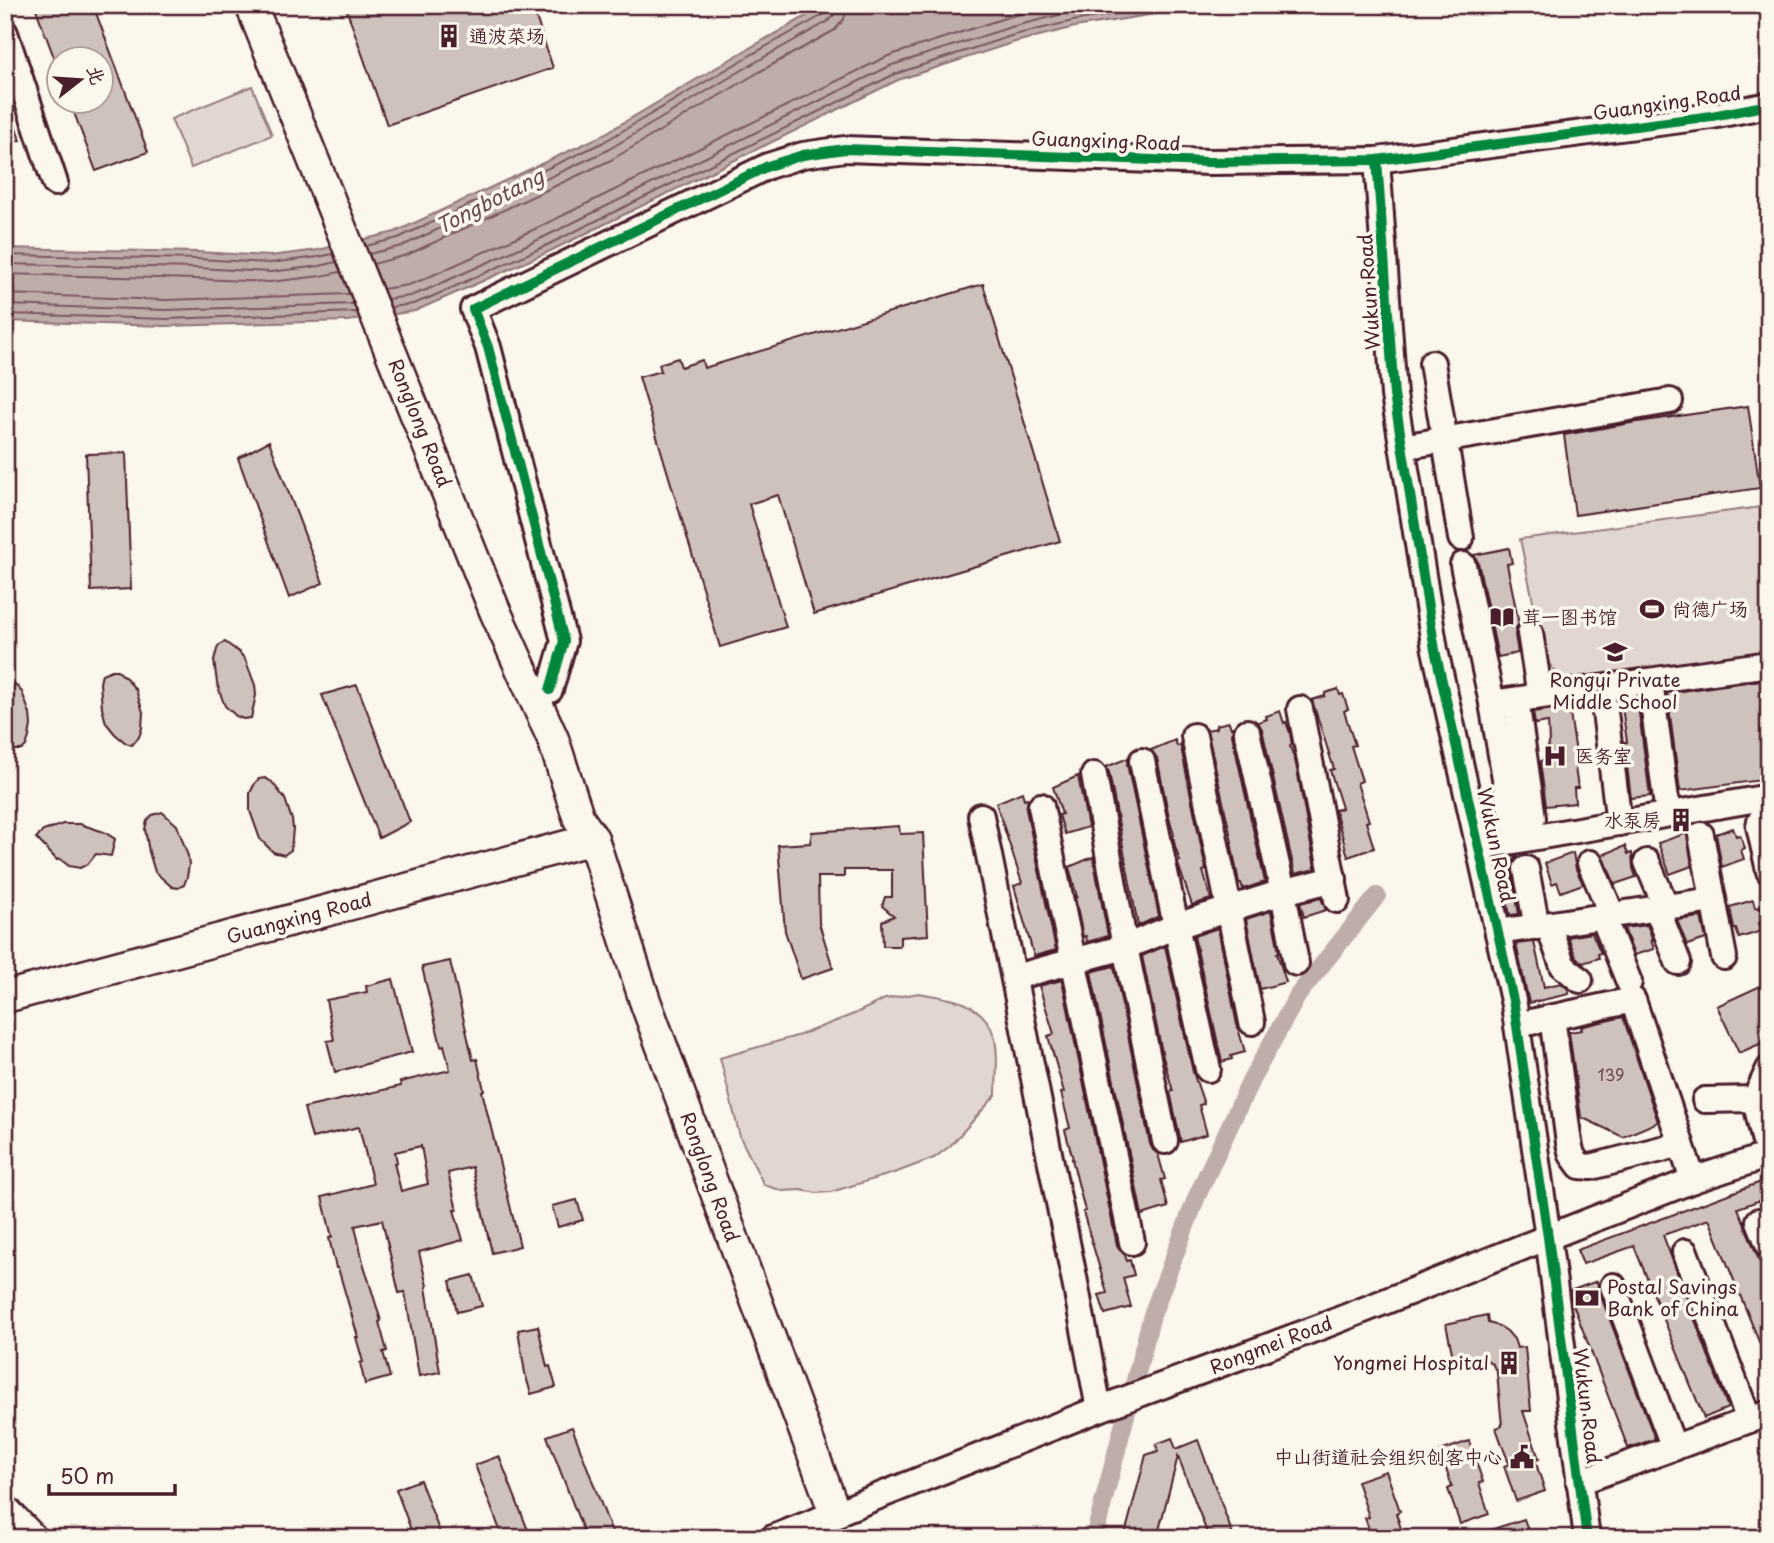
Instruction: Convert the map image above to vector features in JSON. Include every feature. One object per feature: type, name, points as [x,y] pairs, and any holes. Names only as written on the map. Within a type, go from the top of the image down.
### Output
[{"type":"main road","name":"Ronglong Road","points":[[251,5],[503,608],[550,690],[569,733],[596,815],[593,839]]},
{"type":"main road","name":"Ronglong Road","points":[[271,5],[553,739],[579,818],[593,839],[645,1001],[835,1513]]},
{"type":"main road","name":"Guangxing Road","points":[[5,997],[593,839]]},
{"type":"main road","points":[[5,1511],[31,1538]]},
{"type":"street","points":[[5,33],[55,183]]},
{"type":"street","name":"Guangxing Road","points":[[550,690],[564,641],[488,346],[473,310],[768,166],[803,155],[845,149],[1209,162],[1377,160],[1712,116],[1769,105]]},
{"type":"street","name":"Wukun Road","points":[[1377,160],[1394,395],[1435,650],[1514,1005],[1548,1237],[1587,1538]]},
{"type":"street","points":[[1432,362],[1461,538]]},
{"type":"street","points":[[1402,447],[1670,401]]},
{"type":"street","points":[[1463,565],[1516,700]]},
{"type":"street","points":[[1522,835],[1513,824],[1516,700],[1530,633]]},
{"type":"street","points":[[1516,700],[1769,664]]},
{"type":"street","points":[[1650,681],[1668,814]]},
{"type":"street","points":[[1602,688],[1619,822]]},
{"type":"street","points":[[1014,977],[1125,947],[1176,926],[1283,892],[1335,889],[1300,709]]},
{"type":"street","points":[[1247,732],[1296,963]]},
{"type":"street","points":[[1194,736],[1252,1022]]},
{"type":"street","points":[[1142,761],[1208,1069]]},
{"type":"street","points":[[1094,775],[1125,947],[1165,1141]]},
{"type":"street","points":[[1479,847],[1522,835],[1769,797]]},
{"type":"street","points":[[1041,806],[1132,1242]]},
{"type":"street","points":[[1769,814],[1759,821],[1769,871]]},
{"type":"street","points":[[981,816],[1099,1409]]},
{"type":"street","points":[[1701,835],[1724,957]]},
{"type":"street","points":[[1647,862],[1678,962]]},
{"type":"street","points":[[1590,863],[1629,982]]},
{"type":"street","points":[[1526,869],[1543,926],[1563,966],[1580,980]]},
{"type":"street","points":[[1498,932],[1713,900]]},
{"type":"street","points":[[1517,1025],[1633,1000],[1693,1180]]},
{"type":"street","points":[[1552,1017],[1569,1143],[1580,1166],[1591,1167],[1681,1144]]},
{"type":"street","points":[[1768,1155],[1755,1099],[1769,1069]]},
{"type":"street","points":[[1705,1100],[1755,1099]]},
{"type":"street","name":"Rongmei Road","points":[[773,1538],[1693,1180],[1768,1155]]},
{"type":"street","points":[[1759,1221],[1769,1246]]},
{"type":"street","points":[[1579,1482],[1759,1417],[1685,1252]]},
{"type":"street","points":[[1614,1286],[1674,1448]]},
{"type":"shaded area","points":[[252,86],[272,135],[191,168],[171,119]]},
{"type":"shaded area","name":"尚德广场","points":[[1769,506],[1769,656],[1575,682],[1551,667],[1545,658],[1520,539]]},
{"type":"shaded area","points":[[919,993],[966,1004],[987,1021],[996,1043],[996,1095],[950,1146],[934,1158],[831,1192],[783,1191],[764,1185],[740,1137],[720,1058],[800,1035],[885,999]]},
{"type":"water","name":"Tongbotang","points":[[826,5],[1210,5],[1075,27],[1015,42],[898,80],[546,253],[415,311],[348,321],[166,326],[5,321],[5,248],[270,256],[318,250],[395,232],[599,137]]},
{"type":"building","points":[[45,5],[93,5],[108,46],[50,46],[36,9]]},
{"type":"building","name":"通波菜场","points":[[345,5],[532,5],[553,68],[387,125]]},
{"type":"building","points":[[116,66],[148,152],[96,171],[75,116],[116,116]]},
{"type":"building","points":[[5,103],[8,103],[20,140],[5,145]]},
{"type":"building","points":[[983,284],[1060,541],[814,614],[778,495],[749,504],[786,627],[720,647],[639,377],[661,371],[659,364],[678,358],[681,367],[702,360],[704,368]]},
{"type":"building","points":[[1748,406],[1760,488],[1575,515],[1564,435]]},
{"type":"building","points":[[269,441],[323,583],[289,598],[238,458]]},
{"type":"building","points":[[126,453],[131,589],[91,591],[86,454]]},
{"type":"building","points":[[1509,548],[1512,563],[1507,564],[1519,624],[1515,635],[1518,653],[1498,657],[1478,562],[1474,555]]},
{"type":"building","points":[[225,642],[245,659],[255,685],[256,695],[251,718],[236,716],[225,706],[220,693],[214,660],[218,646]]},
{"type":"building","points":[[117,670],[136,690],[143,712],[139,737],[132,745],[115,734],[106,723],[102,708],[102,674]]},
{"type":"building","points":[[5,673],[22,692],[30,714],[29,737],[22,750],[13,750],[5,743]]},
{"type":"building","points":[[1769,679],[1769,779],[1680,791],[1667,693]]},
{"type":"building","points":[[357,685],[410,822],[379,838],[322,695]]},
{"type":"building","points":[[1338,689],[1340,695],[1343,694],[1348,709],[1344,711],[1355,745],[1351,746],[1362,781],[1357,783],[1374,848],[1348,857],[1335,810],[1342,808],[1330,770],[1334,769],[1312,700]]},
{"type":"building","points":[[1637,698],[1650,796],[1631,798],[1621,700]]},
{"type":"building","points":[[1569,707],[1576,753],[1573,754],[1578,788],[1574,788],[1575,803],[1546,806],[1540,762],[1546,757],[1549,743],[1548,722],[1535,724],[1533,712]]},
{"type":"building","points":[[1280,711],[1290,733],[1290,746],[1296,764],[1315,867],[1295,874],[1262,729],[1258,722]]},
{"type":"building","points":[[1229,722],[1231,728],[1233,727],[1232,735],[1265,882],[1243,889],[1239,883],[1207,730]]},
{"type":"building","points":[[1175,740],[1182,752],[1206,870],[1203,871],[1211,899],[1192,905],[1178,864],[1180,861],[1157,758],[1151,750]]},
{"type":"building","points":[[1128,758],[1127,764],[1159,916],[1138,926],[1106,767]]},
{"type":"building","points":[[1078,776],[1088,827],[1065,834],[1053,787]]},
{"type":"building","points":[[265,778],[272,782],[285,799],[292,820],[291,850],[284,855],[273,852],[260,839],[250,811],[250,793],[259,779]]},
{"type":"building","points":[[1022,792],[1024,799],[1028,800],[1026,809],[1056,950],[1034,956],[1014,886],[1022,883],[996,803]]},
{"type":"building","points":[[162,812],[177,825],[188,856],[187,877],[184,885],[178,888],[172,887],[155,872],[149,852],[145,829],[147,821],[152,815]]},
{"type":"building","points":[[63,824],[80,824],[104,832],[115,839],[111,856],[96,854],[88,864],[80,868],[57,860],[36,838],[43,831]]},
{"type":"building","points":[[899,826],[900,834],[923,833],[928,935],[900,937],[900,946],[883,946],[882,921],[894,916],[882,906],[885,897],[892,897],[892,870],[844,870],[844,877],[818,877],[819,923],[833,968],[801,979],[785,931],[778,845],[810,843],[812,832]]},
{"type":"building","points":[[1733,828],[1736,836],[1740,835],[1745,848],[1741,850],[1744,859],[1722,867],[1716,834]]},
{"type":"building","points":[[1687,833],[1692,866],[1670,874],[1658,843]]},
{"type":"building","points":[[1625,846],[1628,854],[1632,853],[1636,877],[1615,884],[1602,855]]},
{"type":"building","points":[[1573,853],[1583,884],[1561,892],[1557,882],[1552,884],[1545,863]]},
{"type":"building","points":[[1517,856],[1511,871],[1519,914],[1510,915],[1498,859]]},
{"type":"building","points":[[1093,857],[1108,936],[1087,942],[1086,936],[1083,937],[1069,867]]},
{"type":"building","points":[[1321,898],[1326,910],[1304,917],[1300,903]]},
{"type":"building","points":[[1753,900],[1755,908],[1760,907],[1764,921],[1759,923],[1762,931],[1739,938],[1734,929],[1730,907]]},
{"type":"building","points":[[1271,911],[1279,952],[1277,953],[1286,982],[1260,989],[1246,919]]},
{"type":"building","points":[[1701,917],[1706,939],[1687,945],[1677,920]]},
{"type":"building","points":[[1647,925],[1654,949],[1634,955],[1624,928]]},
{"type":"building","points":[[1218,928],[1245,1052],[1222,1062],[1194,936]]},
{"type":"building","points":[[1592,933],[1601,953],[1598,954],[1599,958],[1583,963],[1576,957],[1568,937]]},
{"type":"building","points":[[1534,942],[1544,987],[1561,983],[1568,989],[1569,994],[1529,1003],[1516,944]]},
{"type":"building","points":[[1165,946],[1193,1072],[1204,1104],[1199,1105],[1207,1134],[1181,1142],[1170,1092],[1173,1091],[1163,1057],[1142,956]]},
{"type":"building","points":[[450,961],[473,1060],[477,1059],[484,1090],[482,1091],[520,1246],[492,1253],[472,1167],[448,1173],[457,1210],[454,1210],[463,1240],[419,1252],[440,1372],[419,1376],[405,1292],[399,1293],[382,1220],[355,1226],[381,1321],[379,1322],[387,1351],[383,1352],[390,1377],[365,1384],[358,1337],[336,1268],[322,1197],[373,1184],[359,1127],[312,1138],[304,1108],[401,1086],[400,1082],[450,1070],[444,1045],[441,1046],[422,967]],"holes":[[[421,1146],[428,1184],[401,1191],[394,1163],[397,1162],[395,1152]]]},
{"type":"building","points":[[1114,966],[1150,1144],[1158,1154],[1165,1179],[1161,1180],[1168,1207],[1142,1215],[1091,972]]},
{"type":"building","points":[[393,979],[412,1052],[335,1072],[327,1041],[334,1040],[326,1000],[367,992],[366,986]]},
{"type":"building","points":[[1062,980],[1117,1245],[1127,1261],[1130,1260],[1134,1275],[1123,1278],[1131,1307],[1105,1314],[1099,1295],[1107,1293],[1083,1212],[1085,1211],[1065,1130],[1070,1128],[1061,1093],[1064,1092],[1048,1036],[1054,1034],[1039,986]]},
{"type":"building","points":[[1769,982],[1769,1040],[1739,1053],[1717,1006]]},
{"type":"building","points":[[1623,1017],[1658,1122],[1623,1137],[1581,1117],[1569,1032]]},
{"type":"building","points":[[1769,1179],[1769,1197],[1738,1208],[1769,1285],[1769,1366],[1709,1219],[1663,1235],[1728,1408],[1704,1418],[1634,1246],[1583,1264],[1577,1250]]},
{"type":"building","points":[[577,1200],[583,1220],[558,1227],[552,1206]]},
{"type":"building","points":[[473,1275],[482,1306],[457,1312],[450,1281]]},
{"type":"building","points":[[1597,1281],[1655,1439],[1628,1448],[1571,1299],[1570,1291]]},
{"type":"building","name":"Yongmei Hospital","points":[[1487,1315],[1488,1323],[1507,1331],[1517,1348],[1525,1347],[1531,1411],[1523,1411],[1539,1459],[1535,1460],[1545,1491],[1516,1501],[1504,1466],[1509,1464],[1496,1428],[1502,1426],[1497,1373],[1486,1359],[1478,1357],[1454,1362],[1446,1324]]},
{"type":"building","points":[[538,1326],[547,1367],[550,1366],[556,1387],[531,1394],[518,1330]]},
{"type":"building","points":[[572,1427],[614,1538],[586,1538],[547,1436]]},
{"type":"building","points":[[1172,1438],[1176,1449],[1198,1440],[1234,1538],[1209,1538],[1178,1456],[1157,1538],[1124,1538],[1146,1455],[1158,1451],[1156,1444]]},
{"type":"building","points":[[1469,1441],[1483,1482],[1479,1483],[1489,1514],[1460,1524],[1448,1489],[1452,1487],[1440,1451]]},
{"type":"building","points":[[499,1456],[531,1538],[503,1538],[475,1465]]},
{"type":"building","points":[[1386,1471],[1400,1511],[1396,1513],[1404,1538],[1372,1538],[1365,1518],[1369,1517],[1357,1481]]},
{"type":"building","points":[[420,1480],[442,1538],[414,1538],[396,1489]]},
{"type":"building","points":[[1524,1519],[1531,1538],[1475,1538],[1475,1535]]},
{"type":"waterway","points":[[1094,1538],[1152,1315],[1197,1196],[1251,1080],[1298,995],[1377,896]]},
{"type":"cycle path","points":[[550,690],[564,641],[488,347],[473,309],[768,166],[803,155],[845,149],[1209,162],[1377,160],[1712,116],[1769,105]]},
{"type":"cycle path","points":[[1377,160],[1394,395],[1435,650],[1514,1005],[1548,1237],[1587,1538]]},
{"type":"place","name":"通波菜场","points":[[449,36]]},
{"type":"place","name":"尚德广场","points":[[1652,609]]},
{"type":"place","name":"茸一图书馆","points":[[1502,617]]},
{"type":"place","name":"Rongyi Private Middle School","points":[[1615,652]]},
{"type":"place","name":"医务室","points":[[1555,756]]},
{"type":"place","name":"水泵房","points":[[1681,820]]},
{"type":"place","name":"Postal Savings Bank of China","points":[[1587,1298]]},
{"type":"place","name":"Yongmei Hospital","points":[[1509,1363]]},
{"type":"place","name":"中山街道社会组织创客中心","points":[[1522,1457]]}]
